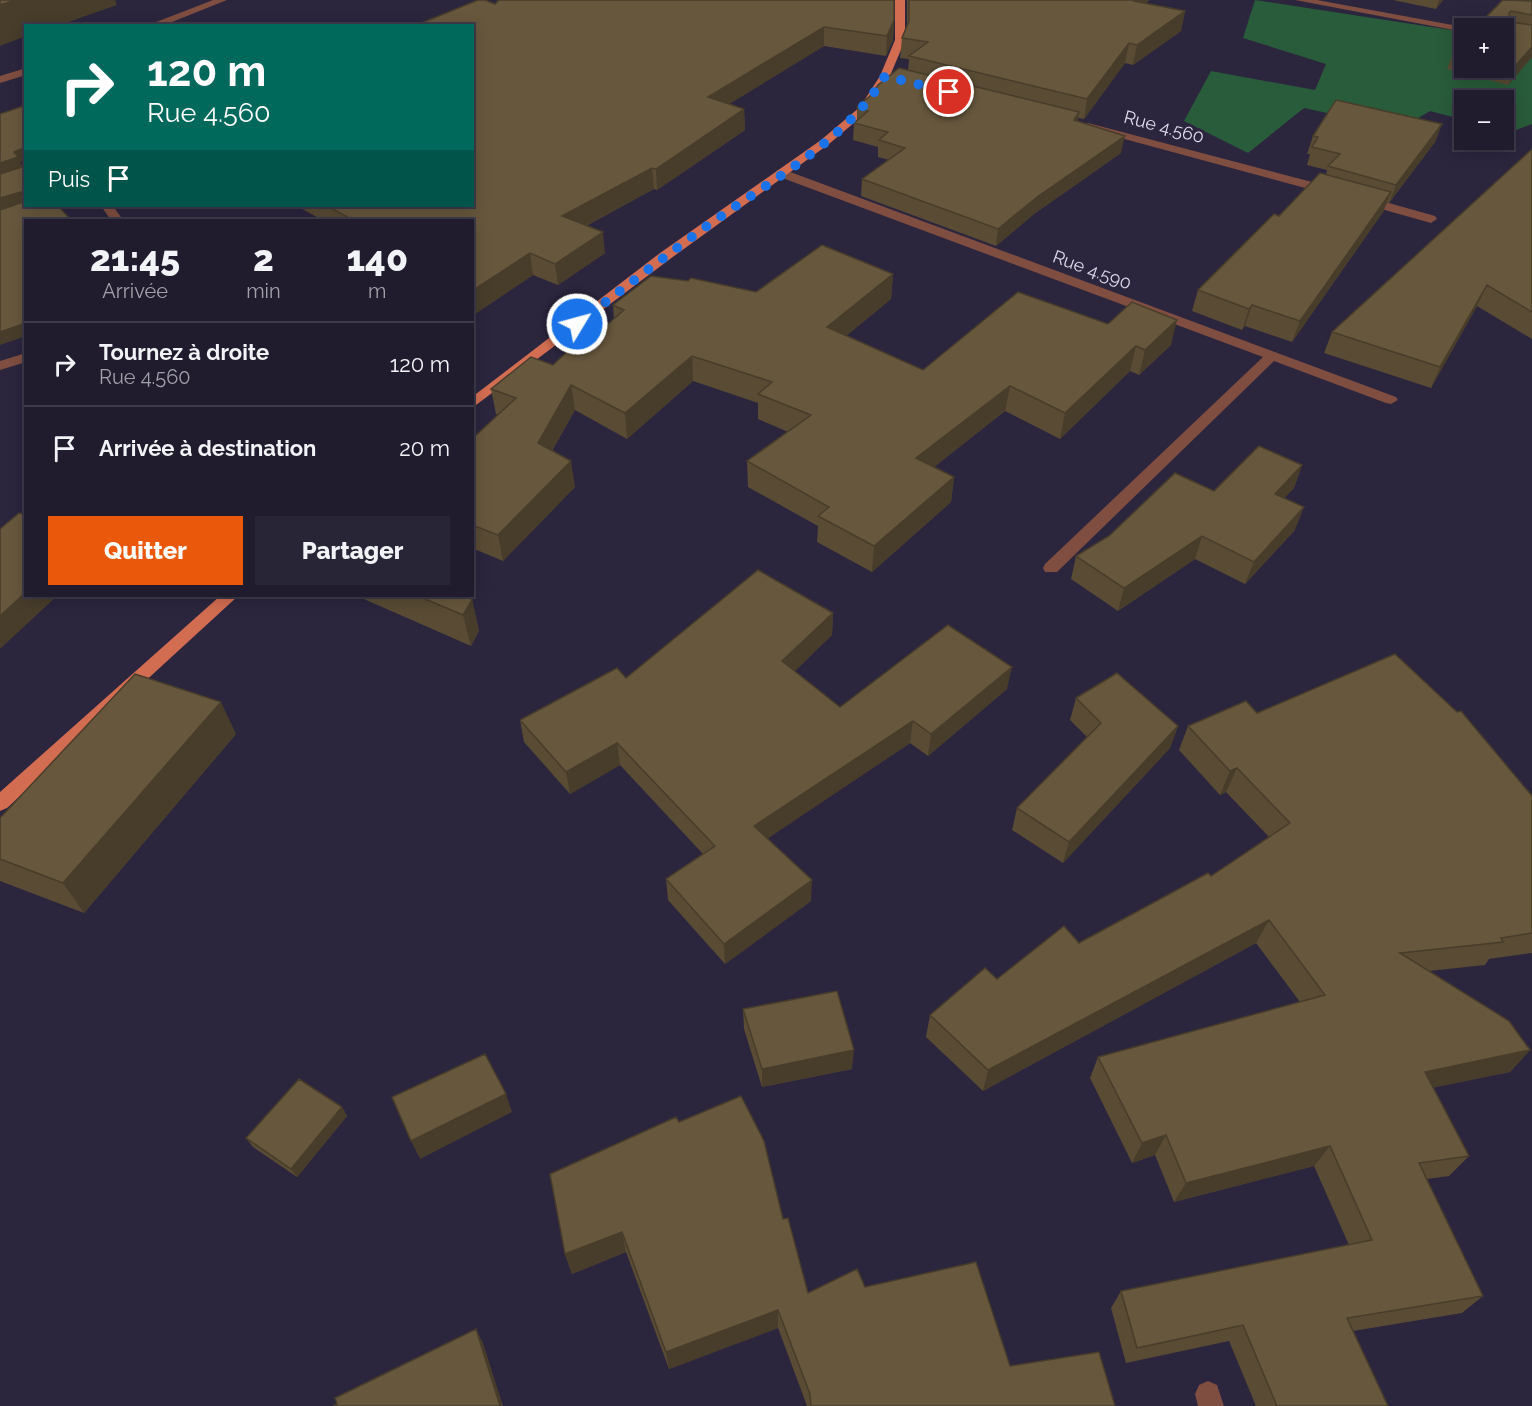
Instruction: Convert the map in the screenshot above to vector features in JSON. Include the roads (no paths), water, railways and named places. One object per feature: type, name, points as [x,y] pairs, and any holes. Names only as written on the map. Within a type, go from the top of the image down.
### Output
[{"type":"main road","points":[[474,402],[665,256],[825,142],[864,109],[891,78],[900,40],[900,0]]},
{"type":"main road","points":[[0,804],[229,597]]},
{"type":"street","points":[[156,24],[222,0]]},
{"type":"street","points":[[1300,0],[1454,27]]},
{"type":"street","points":[[0,80],[24,72]]},
{"type":"street","name":"Rue 4.560","points":[[1075,123],[1431,219]]},
{"type":"street","name":"Rue 4.590","points":[[781,173],[1391,400]]},
{"type":"street","points":[[107,207],[116,219]]},
{"type":"street","points":[[1051,568],[1272,356]]},
{"type":"street","points":[[0,366],[24,358]]}]
